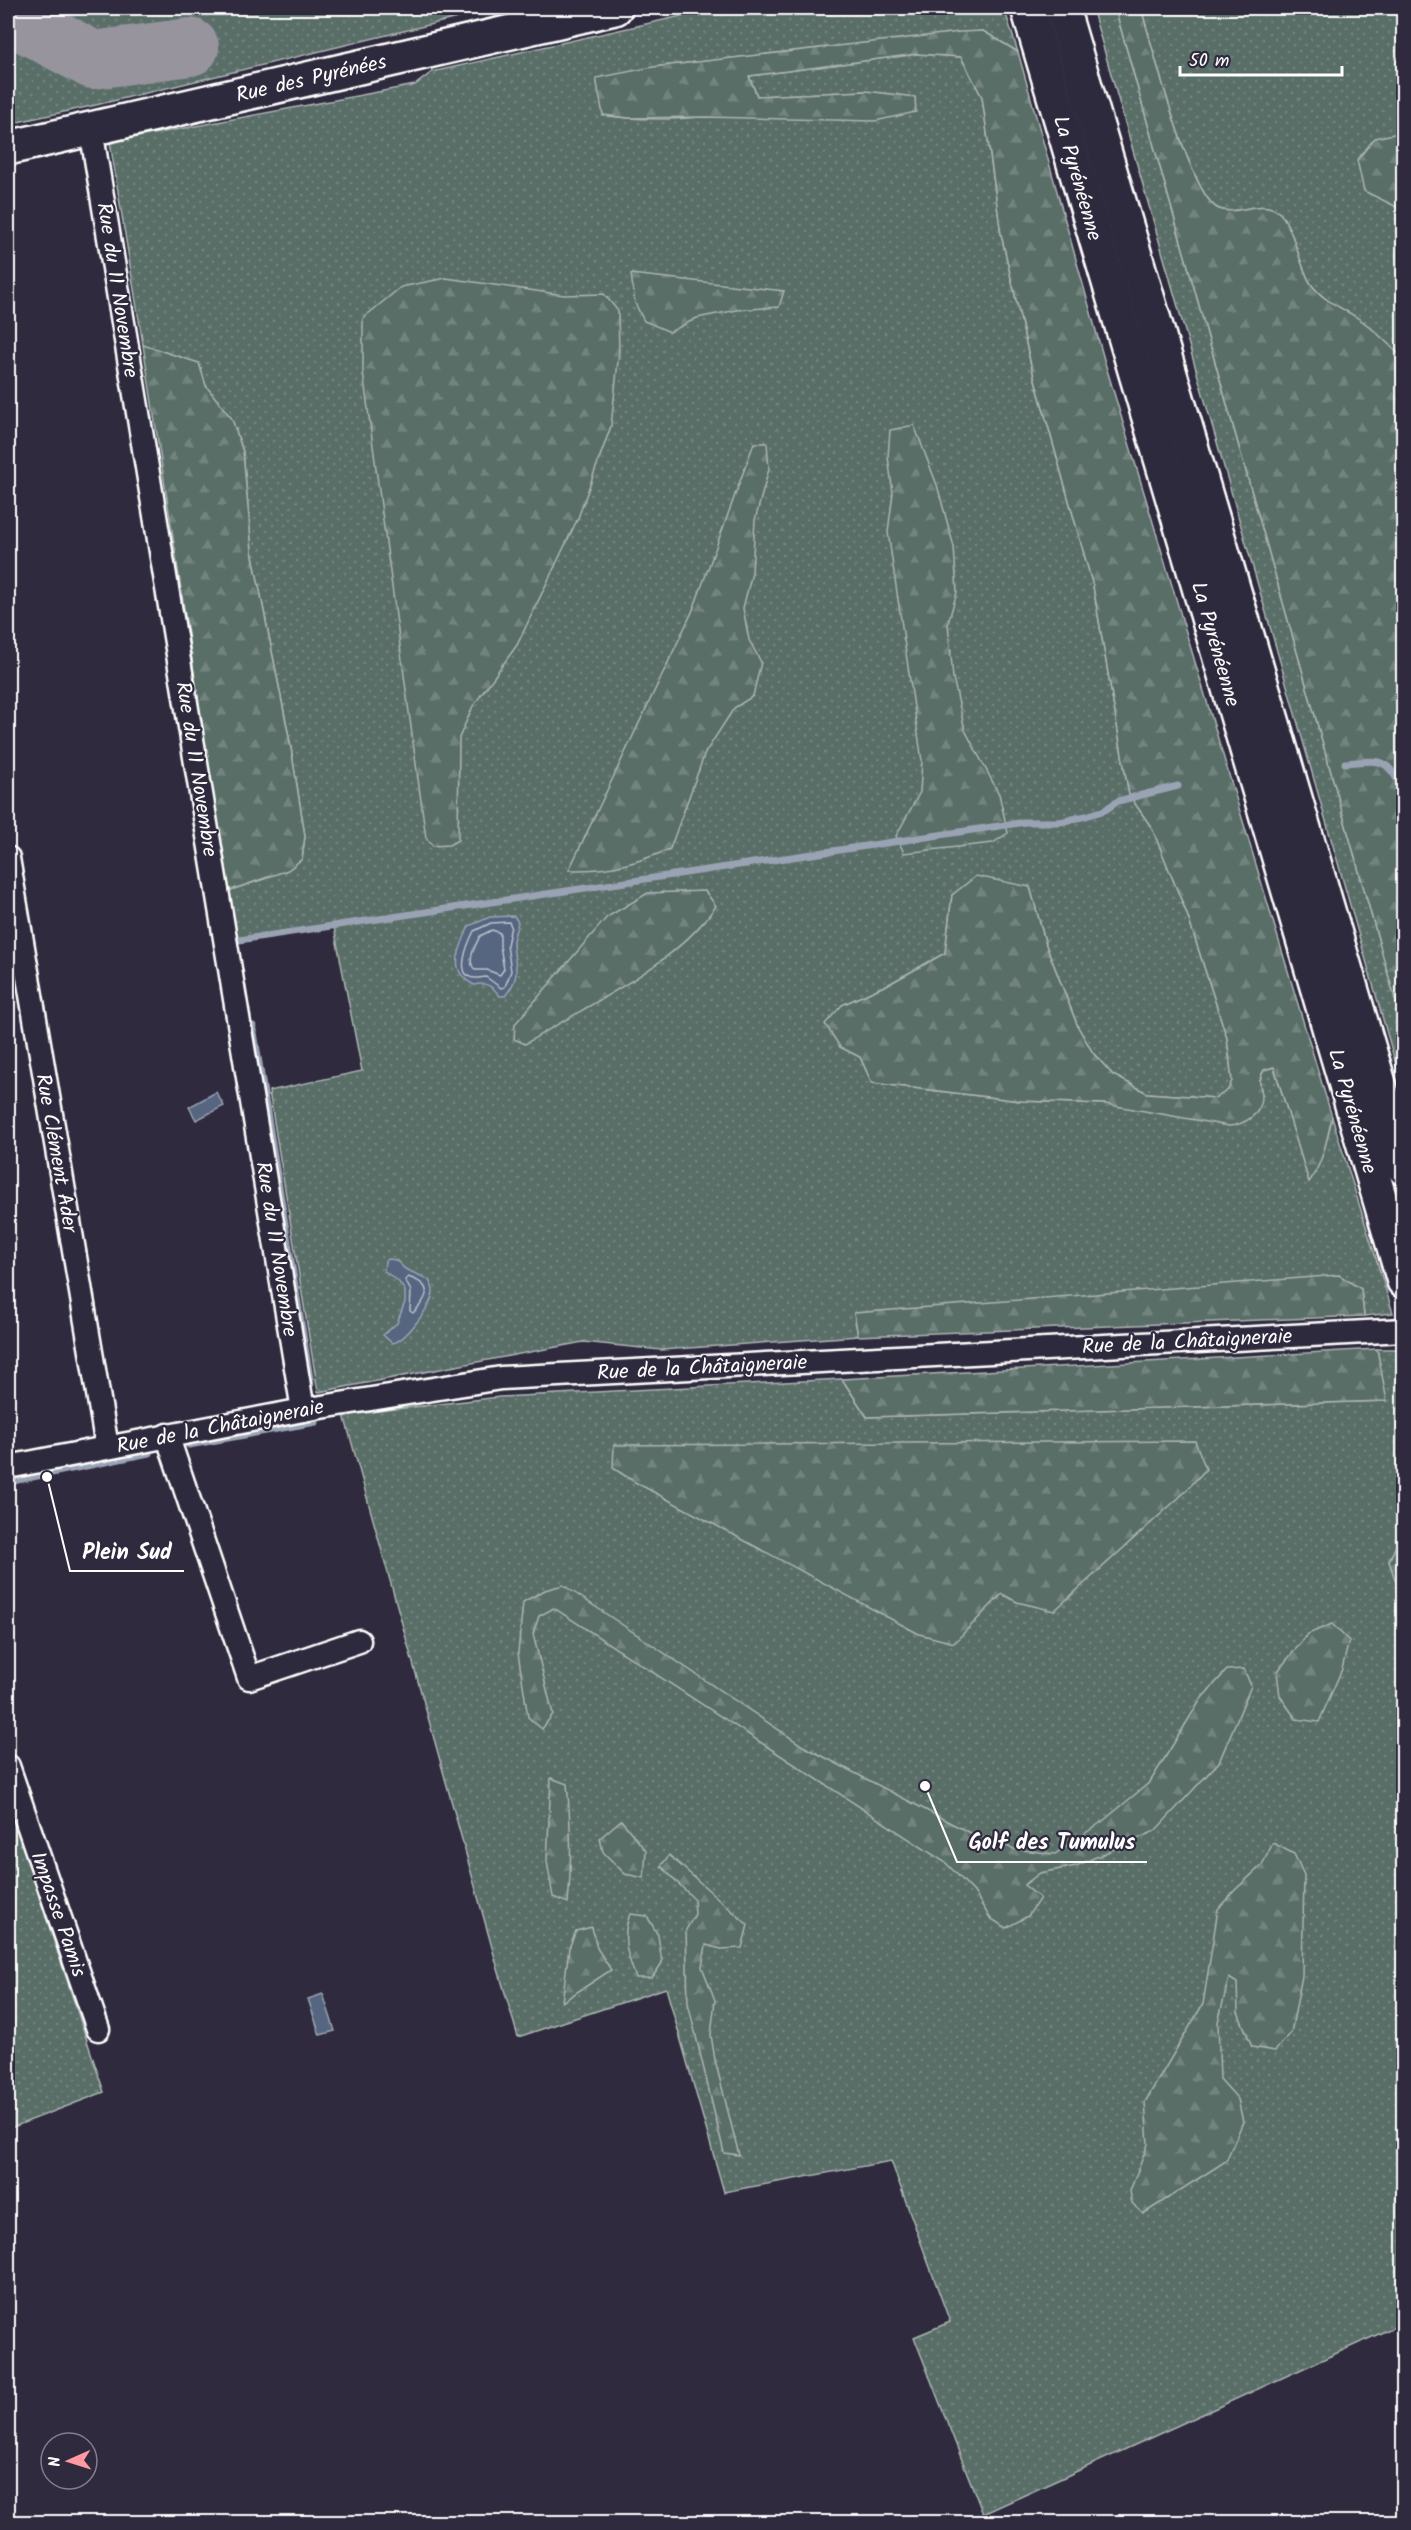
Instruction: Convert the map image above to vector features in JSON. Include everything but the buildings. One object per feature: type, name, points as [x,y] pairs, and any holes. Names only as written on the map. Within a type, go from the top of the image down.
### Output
[{"type":"main road","name":"Rue des Pyrénées","points":[[8,148],[615,8]]},
{"type":"main road","name":"La Pyrénéenne","points":[[1028,8],[1404,1281]]},
{"type":"main road","name":"La Pyrénéenne","points":[[1062,8],[1404,1168]]},
{"type":"street","name":"Rue du 11 Novembre","points":[[91,129],[303,1410]]},
{"type":"street","name":"Rue Clément Ader","points":[[8,858],[107,1447]]},
{"type":"street","name":"Rue de la Châtaigneraie","points":[[8,1467],[303,1410],[501,1378],[1404,1330]]},
{"type":"street","points":[[167,1436],[249,1678],[359,1641]]},
{"type":"street","name":"Impasse Pamis","points":[[8,1766],[98,2029]]},
{"type":"green space","points":[[8,8],[499,8],[8,124]]},
{"type":"green space","points":[[717,8],[1004,8],[1018,52],[983,31],[653,67],[603,115],[634,119],[667,119],[769,108],[866,91],[757,96],[749,76],[917,54],[961,57],[982,97],[1001,234],[1031,365],[1093,586],[1129,795],[1152,828],[1187,914],[1227,1038],[1232,1081],[1228,1090],[1216,1098],[1147,1093],[1113,1075],[1093,1053],[1078,1027],[1046,945],[1030,887],[952,895],[945,953],[891,983],[842,1005],[840,1047],[860,1057],[872,1083],[1021,1101],[1105,1104],[1250,1119],[1261,1101],[1262,1074],[1264,1070],[1274,1067],[1309,1181],[1321,1158],[1332,1117],[1393,1313],[1364,1316],[1361,1289],[854,1313],[858,1336],[661,1350],[583,1342],[318,1392],[269,1091],[362,1071],[334,927],[235,943],[228,891],[264,879],[302,859],[305,836],[290,742],[252,551],[243,452],[232,419],[206,386],[199,363],[143,345],[110,142],[415,85],[432,72]]},
{"type":"green space","points":[[1092,8],[1115,8],[1403,1027],[1403,1089]]},
{"type":"green space","points":[[1115,8],[1141,8],[1184,149],[1208,199],[1219,209],[1226,211],[1264,207],[1277,211],[1292,234],[1307,276],[1317,291],[1330,302],[1366,324],[1403,358],[1403,1027]]},
{"type":"green space","points":[[1141,8],[1403,8],[1403,358],[1366,324],[1323,297],[1311,284],[1292,234],[1277,211],[1271,208],[1256,207],[1226,211],[1219,209],[1208,199],[1184,149]]},
{"type":"green space","points":[[983,31],[1018,52],[1105,363],[1332,1117],[1321,1159],[1309,1182],[1274,1067],[1264,1070],[1262,1074],[1260,1081],[1262,1097],[1259,1109],[1246,1121],[1229,1126],[1105,1104],[1021,1101],[872,1083],[860,1057],[840,1047],[825,1024],[842,1005],[891,983],[945,953],[952,895],[976,876],[1030,887],[1046,945],[1078,1027],[1093,1053],[1113,1075],[1147,1093],[1216,1098],[1228,1090],[1232,1081],[1227,1038],[1187,914],[1152,828],[1129,795],[1093,586],[1031,365],[1001,234],[982,97],[961,57],[917,54],[749,76],[757,96],[866,91],[915,97],[916,112],[875,121],[706,117],[629,118],[603,115],[596,78],[653,67]]},
{"type":"green space","points":[[1404,132],[1403,210],[1364,191],[1357,160],[1375,138]]},
{"type":"green space","points":[[631,274],[784,291],[779,307],[737,310],[697,318],[670,332],[644,321],[635,303]]},
{"type":"green space","points":[[446,278],[564,295],[604,294],[618,311],[619,352],[611,426],[578,518],[517,645],[473,706],[459,738],[458,840],[449,845],[433,846],[426,838],[363,372],[363,318],[401,287]]},
{"type":"green space","points":[[143,345],[199,363],[206,386],[232,419],[243,452],[252,551],[290,742],[305,836],[302,859],[288,870],[228,891]]},
{"type":"green space","points":[[914,425],[937,485],[954,547],[957,592],[948,623],[953,678],[965,730],[999,794],[1008,833],[993,843],[904,853],[896,836],[920,792],[922,761],[888,532],[893,493],[888,457],[890,430]]},
{"type":"green space","points":[[754,443],[767,443],[769,469],[755,520],[752,573],[743,608],[749,640],[761,662],[753,696],[734,708],[705,753],[670,849],[621,866],[569,870],[693,610]]},
{"type":"green space","points":[[705,891],[716,906],[698,928],[653,967],[525,1044],[514,1039],[515,1024],[607,917],[648,893]]},
{"type":"green space","points":[[1339,1275],[1361,1289],[1364,1316],[858,1336],[854,1313]]},
{"type":"green space","points":[[1377,1349],[1403,1349],[1404,1352],[1403,1447],[1397,1460],[1403,1500],[1403,1531],[1389,1561],[1404,1603],[1403,2323],[983,2514],[914,2337],[950,2322],[891,2161],[724,2192],[666,1988],[518,2037],[344,1415],[500,1397],[842,1379],[867,1417],[1386,1401]]},
{"type":"green space","points":[[1377,1349],[1387,1401],[867,1417],[842,1379]]},
{"type":"green space","points":[[1195,1441],[1206,1469],[1184,1493],[1054,1611],[1017,1602],[1002,1594],[954,1643],[919,1634],[633,1481],[613,1468],[614,1445]]},
{"type":"green space","points":[[1404,1531],[1403,1603],[1389,1561]]},
{"type":"green space","points":[[563,1585],[803,1746],[968,1832],[1014,1849],[1055,1854],[1103,1821],[1150,1782],[1201,1699],[1227,1670],[1244,1669],[1251,1686],[1219,1762],[1155,1831],[1076,1866],[1040,1873],[1024,1885],[1040,1898],[1028,1916],[1006,1928],[990,1918],[974,1892],[946,1863],[554,1608],[539,1616],[533,1634],[553,1714],[542,1729],[528,1717],[518,1653],[523,1602],[545,1590]]},
{"type":"green space","points":[[1332,1624],[1349,1641],[1342,1669],[1319,1722],[1296,1719],[1280,1696],[1277,1672],[1308,1634]]},
{"type":"green space","points":[[551,1778],[567,1784],[570,1843],[568,1903],[553,1897],[547,1861]]},
{"type":"green space","points":[[8,1802],[104,2092],[8,2129]]},
{"type":"green space","points":[[621,1820],[646,1851],[644,1878],[625,1874],[603,1852],[600,1838]]},
{"type":"green space","points":[[1273,1843],[1294,1854],[1304,1875],[1302,1976],[1291,2033],[1275,2051],[1252,2047],[1238,2012],[1237,1983],[1229,1978],[1218,2022],[1220,2079],[1238,2099],[1243,2122],[1226,2161],[1143,2214],[1132,2203],[1130,2191],[1148,2144],[1145,2102],[1203,2004],[1218,1909],[1262,1865]]},
{"type":"green space","points":[[669,1855],[748,1925],[742,1948],[721,1949],[706,1945],[702,1967],[715,2000],[711,2035],[739,2155],[724,2153],[688,2003],[686,1930],[695,1914],[694,1899],[661,1866]]},
{"type":"green space","points":[[630,1914],[647,1916],[658,1935],[662,1963],[652,1978],[636,1978],[630,1962],[626,1946],[626,1930]]},
{"type":"green space","points":[[592,1927],[597,1948],[611,1970],[562,2002],[569,1948],[576,1931]]},
{"type":"water","points":[[514,916],[518,922],[513,941],[516,975],[505,996],[500,996],[489,986],[474,985],[465,979],[458,966],[459,951],[469,926],[490,917]]},
{"type":"water","points":[[216,1092],[224,1106],[196,1120],[189,1107]]},
{"type":"water","points":[[396,1260],[405,1269],[428,1279],[433,1290],[428,1305],[417,1322],[404,1336],[392,1343],[383,1335],[397,1323],[405,1302],[405,1291],[398,1281],[384,1271],[385,1261]]},
{"type":"water","points":[[323,1994],[335,2031],[320,2035],[308,1999]]},
{"type":"waterway","points":[[1345,763],[1367,761],[1382,763],[1392,772],[1404,792]]},
{"type":"waterway","points":[[239,940],[1026,822],[1060,822],[1105,810],[1118,801],[1178,786]]},
{"type":"waterway","points":[[253,1026],[311,1384]]},
{"type":"waterway","points":[[189,1445],[316,1422]]},
{"type":"waterway","points":[[8,1482],[149,1453]]},
{"type":"taxiway","points":[[21,8],[26,24],[93,60],[190,47]]},
{"type":"place","name":"Plein Sud","points":[[47,1477]]},
{"type":"place","name":"Golf des Tumulus","points":[[925,1786]]}]
